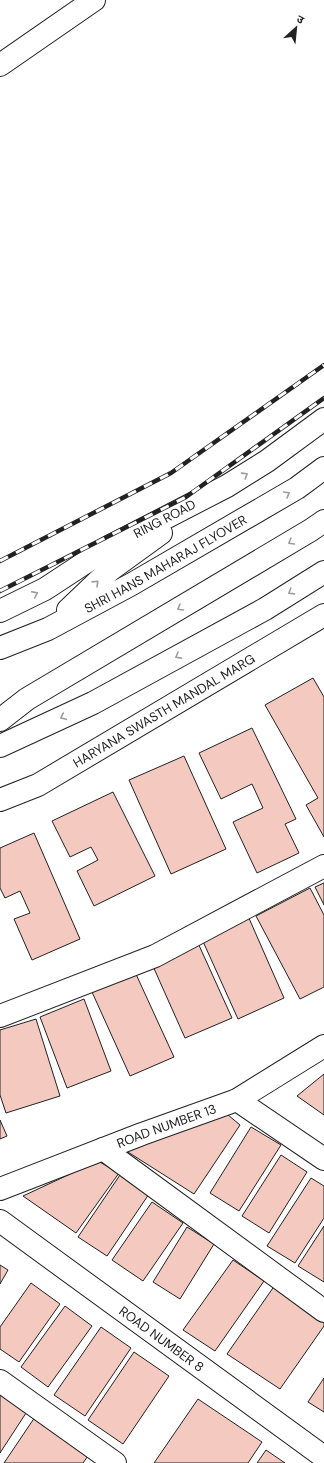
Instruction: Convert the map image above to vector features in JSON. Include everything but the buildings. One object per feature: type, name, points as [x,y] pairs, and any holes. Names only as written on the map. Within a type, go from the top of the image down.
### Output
[{"type":"street","points":[[0,65],[94,0]]},
{"type":"street","name":"RING ROAD","points":[[0,611],[46,589],[109,547],[227,486],[267,461],[324,419]]},
{"type":"street","name":"SHRI HANS MAHARAJ FLYOVER","points":[[3,647],[48,629],[132,584],[297,488],[324,468]]},
{"type":"street","points":[[48,629],[110,570],[227,486]]},
{"type":"street","points":[[0,720],[26,699],[305,534],[324,521]]},
{"type":"street","points":[[0,746],[100,699],[264,609],[324,572]]},
{"type":"street","name":"HARYANA SWASTH MANDAL MARG","points":[[0,800],[38,784],[324,615]]},
{"type":"street","points":[[0,708],[26,699]]},
{"type":"street","points":[[0,1016],[155,956],[324,866]]},
{"type":"street","name":"ROAD NUMBER 13","points":[[0,1189],[103,1149],[237,1100],[324,1046]]},
{"type":"street","points":[[237,1100],[324,1159]]},
{"type":"street","points":[[103,1149],[324,1311]]},
{"type":"street","name":"ROAD NUMBER 8","points":[[0,1221],[324,1456]]},
{"type":"street","points":[[0,1381],[115,1463]]},
{"type":"railway","points":[[0,561],[171,473],[324,365]]},
{"type":"railway","points":[[0,591],[186,497],[324,398]]}]
